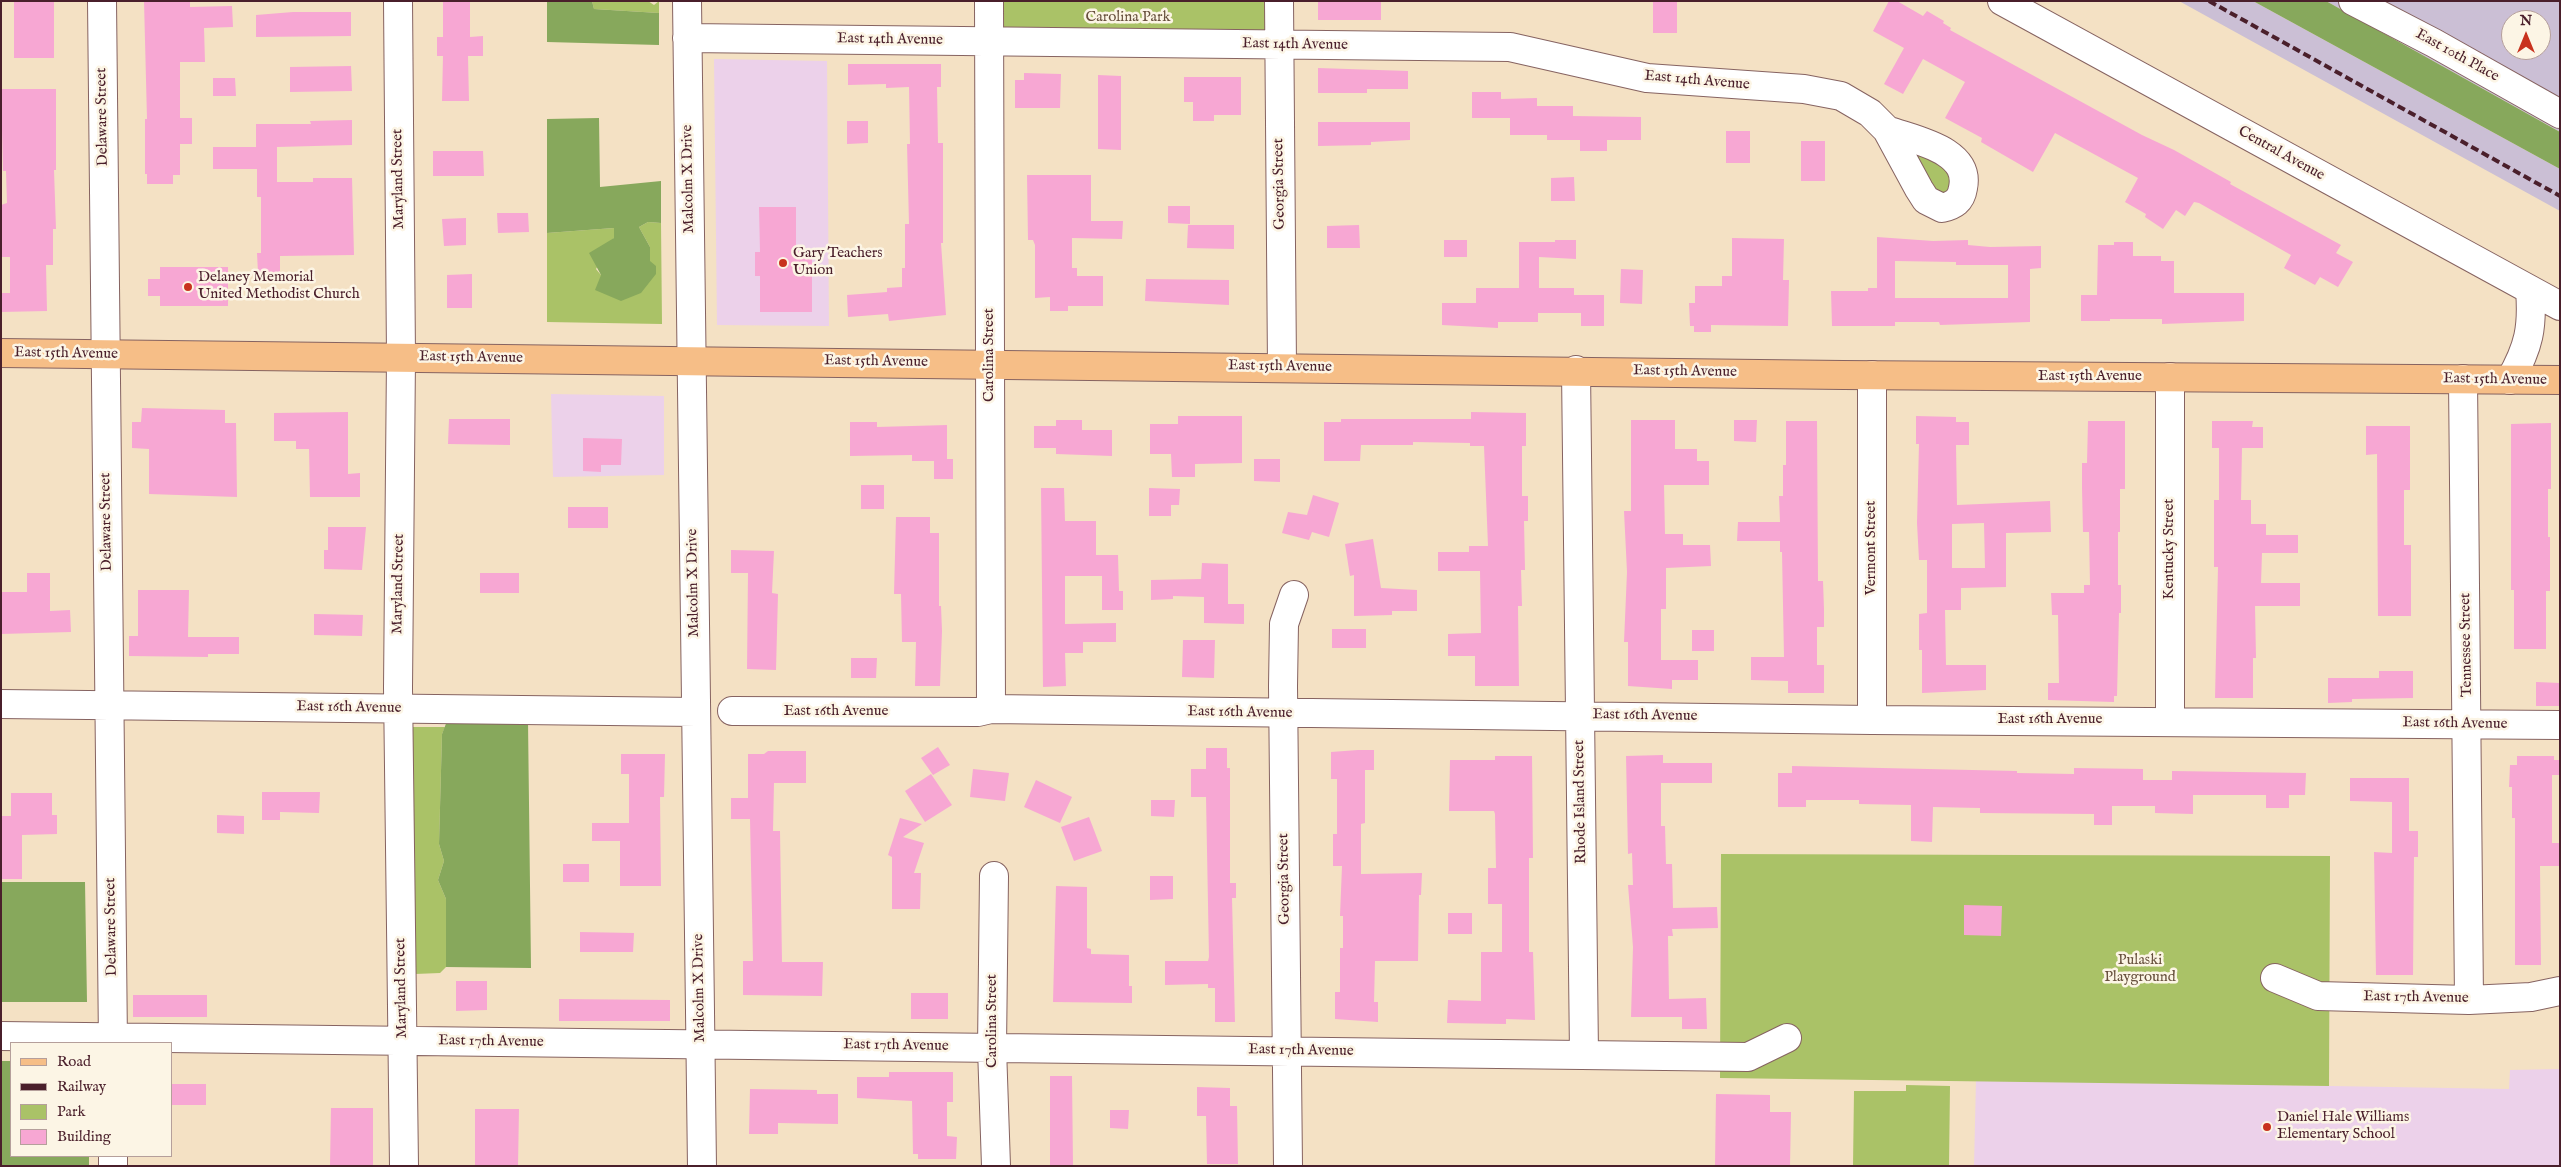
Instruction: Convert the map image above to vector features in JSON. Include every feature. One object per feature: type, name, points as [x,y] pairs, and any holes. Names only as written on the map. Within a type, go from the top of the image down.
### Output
[{"type":"main road","name":"East 15th Avenue","points":[[1,353],[1576,370],[1872,375],[2560,380]]},
{"type":"street","name":"Delaware Street","points":[[102,1],[113,1040]]},
{"type":"street","name":"Maryland Street","points":[[398,1],[401,357],[398,708],[404,1166]]},
{"type":"street","name":"Malcolm X Drive","points":[[687,1],[702,1166]]},
{"type":"street","name":"Carolina Street","points":[[989,1],[991,709]]},
{"type":"street","name":"Georgia Street","points":[[1279,1],[1282,367]]},
{"type":"street","name":"Central Avenue","points":[[2002,1],[2560,306]]},
{"type":"street","name":"East 10th Place","points":[[2353,1],[2434,43],[2560,114]]},
{"type":"street","name":"East 14th Avenue","points":[[687,38],[1510,47],[1647,78],[1833,94],[1859,105],[1887,130]]},
{"type":"street","points":[[2510,380],[2520,364],[2531,331],[2530,290]]},
{"type":"street","name":"Rhode Island Street","points":[[1576,370],[1584,1054]]},
{"type":"street","name":"Vermont Street","points":[[1872,375],[1872,720]]},
{"type":"street","name":"Kentucky Street","points":[[2170,377],[2170,721]]},
{"type":"street","name":"Tennessee Street","points":[[2463,379],[2468,724],[2469,1000]]},
{"type":"street","name":"Georgia Street","points":[[1288,1166],[1283,713],[1284,624],[1294,595]]},
{"type":"street","name":"East 16th Avenue","points":[[1,704],[696,712]]},
{"type":"street","name":"East 16th Avenue","points":[[732,712],[978,712],[991,709],[1872,720],[2560,725]]},
{"type":"street","name":"Carolina Street","points":[[994,876],[992,1048],[996,1166]]},
{"type":"street","name":"East 17th Avenue","points":[[2275,978],[2318,996],[2469,1000],[2531,997],[2560,991]]},
{"type":"street","name":"East 17th Avenue","points":[[1,1036],[113,1040],[700,1044],[1748,1057],[1787,1038]]},
{"type":"shaded area","points":[[2179,1],[2253,1],[2560,169],[2560,211]]},
{"type":"shaded area","points":[[2326,1],[2560,1],[2560,132]]},
{"type":"shaded area","points":[[714,59],[827,61],[829,326],[717,325]]},
{"type":"shaded area","points":[[551,394],[664,396],[664,475],[553,477]]},
{"type":"shaded area","name":"Daniel Hale Williams Elementary School","points":[[2560,1069],[2560,1166],[1974,1166],[1976,1080],[2509,1089],[2510,1070]]},
{"type":"green space","points":[[547,1],[592,1],[594,9],[659,13],[659,45],[547,42]]},
{"type":"green space","points":[[592,1],[648,1],[654,5],[659,1],[659,13],[594,9]]},
{"type":"green space","name":"Carolina Park","points":[[991,1],[1265,1],[1265,35],[991,35]]},
{"type":"green space","points":[[2253,1],[2326,1],[2560,132],[2560,169]]},
{"type":"green space","points":[[599,118],[600,187],[661,181],[661,223],[648,222],[639,227],[650,247],[650,261],[656,266],[656,274],[641,293],[621,301],[595,290],[601,275],[589,253],[614,238],[614,228],[547,233],[547,119]]},
{"type":"green space","points":[[1916,154],[1946,166],[1953,182],[1945,195],[1934,194],[1917,165]]},
{"type":"green space","points":[[648,222],[661,223],[662,324],[547,322],[547,233],[614,228],[614,238],[596,269],[601,275],[650,262],[650,247],[639,227]]},
{"type":"green space","points":[[447,721],[528,721],[531,968],[446,967],[446,899],[438,880],[444,861],[439,844],[442,734]]},
{"type":"green space","points":[[410,727],[445,727],[442,734],[439,844],[444,861],[438,880],[446,899],[448,956],[446,967],[440,973],[415,974]]},
{"type":"green space","name":"Pulaski Playground","points":[[1721,854],[2330,856],[2329,1086],[1720,1078]]},
{"type":"green space","points":[[1,882],[85,882],[87,1002],[1,1002]]},
{"type":"green space","points":[[1,1061],[10,1061],[10,1157],[89,1157],[89,1166],[1,1166]]},
{"type":"green space","points":[[1906,1085],[1950,1086],[1949,1166],[1853,1166],[1854,1091],[1906,1091]]},
{"type":"building","points":[[14,1],[54,1],[54,58],[14,58]]},
{"type":"building","points":[[144,1],[190,1],[190,7],[232,6],[233,27],[204,28],[205,62],[180,62],[180,118],[192,118],[192,144],[180,144],[180,175],[173,175],[173,184],[147,184],[147,174],[145,174],[145,119],[147,119]]},
{"type":"building","points":[[443,1],[470,1],[470,37],[483,36],[483,56],[468,56],[469,101],[442,101],[443,56],[437,56],[437,37],[443,37]]},
{"type":"building","points":[[1318,1],[1381,1],[1381,20],[1318,20]]},
{"type":"building","points":[[1653,1],[1677,1],[1677,33],[1653,33]]},
{"type":"building","points":[[1889,1],[1897,1],[1923,16],[1927,11],[1944,21],[1943,23],[1951,28],[1950,30],[2231,182],[2230,184],[2341,245],[2336,253],[2353,262],[2338,287],[2320,277],[2315,285],[2284,268],[2291,255],[2199,203],[2194,202],[2185,216],[2176,210],[2163,229],[2145,217],[2146,214],[2125,202],[2138,178],[2055,133],[2033,172],[1981,142],[1982,138],[1945,118],[1965,82],[1923,59],[1903,94],[1884,84],[1904,48],[1873,31]]},
{"type":"building","points":[[293,12],[351,12],[351,36],[256,37],[256,15]]},
{"type":"building","points":[[848,64],[941,64],[941,87],[937,87],[938,143],[943,143],[943,243],[941,243],[946,315],[889,321],[888,314],[848,317],[847,295],[887,292],[887,288],[902,287],[902,268],[905,268],[905,224],[909,224],[907,144],[910,144],[909,87],[886,88],[886,84],[848,85]]},
{"type":"building","points":[[351,66],[352,91],[290,92],[290,67]]},
{"type":"building","points":[[1318,68],[1408,71],[1408,89],[1367,89],[1367,93],[1318,93]]},
{"type":"building","points":[[1024,73],[1061,74],[1060,108],[1015,108],[1015,80],[1024,80]]},
{"type":"building","points":[[1098,75],[1121,76],[1121,150],[1098,149]]},
{"type":"building","points":[[1184,77],[1241,77],[1241,115],[1214,115],[1214,121],[1193,121],[1193,102],[1184,102]]},
{"type":"building","points":[[213,78],[235,78],[236,96],[213,96]]},
{"type":"building","points":[[1,89],[56,89],[56,170],[54,170],[56,229],[53,229],[53,265],[46,265],[47,311],[1,312],[1,293],[10,293],[10,257],[1,257],[1,205],[7,203],[6,171],[3,171]]},
{"type":"building","points":[[1472,92],[1501,92],[1501,99],[1537,98],[1537,106],[1573,106],[1573,116],[1641,117],[1641,140],[1607,140],[1607,151],[1580,151],[1580,140],[1547,140],[1547,135],[1510,135],[1510,118],[1472,118]]},
{"type":"building","points":[[352,120],[352,145],[277,147],[277,182],[313,182],[313,178],[352,178],[354,255],[280,256],[280,273],[258,273],[257,253],[261,253],[261,197],[257,197],[257,169],[213,169],[213,147],[256,147],[256,124],[311,124],[310,121]]},
{"type":"building","points":[[847,121],[868,121],[868,143],[847,144]]},
{"type":"building","points":[[1318,122],[1410,122],[1410,140],[1371,142],[1371,145],[1318,146]]},
{"type":"building","points":[[1726,131],[1750,131],[1750,163],[1726,163]]},
{"type":"building","points":[[1801,141],[1825,141],[1825,181],[1801,181]]},
{"type":"building","points":[[433,151],[483,151],[484,176],[433,176]]},
{"type":"building","points":[[1027,175],[1091,175],[1091,221],[1123,221],[1122,239],[1072,238],[1072,268],[1077,268],[1077,276],[1103,276],[1103,306],[1068,306],[1068,311],[1050,311],[1050,297],[1035,298],[1035,245],[1033,240],[1028,240]]},
{"type":"building","points":[[1574,177],[1575,201],[1551,201],[1551,178]]},
{"type":"building","points":[[1168,206],[1190,206],[1190,224],[1168,223]]},
{"type":"building","points":[[759,207],[796,207],[796,251],[812,251],[812,312],[760,312],[760,276],[755,276],[755,252],[760,252]]},
{"type":"building","points":[[497,213],[528,213],[529,232],[498,233]]},
{"type":"building","points":[[466,218],[466,245],[444,246],[442,219]]},
{"type":"building","points":[[1188,225],[1234,225],[1234,249],[1187,248]]},
{"type":"building","points":[[1359,225],[1360,248],[1327,248],[1327,226]]},
{"type":"building","points":[[1877,237],[1933,241],[1968,240],[1968,245],[1990,247],[2041,246],[2041,268],[2030,269],[2030,322],[1940,325],[1939,322],[1895,322],[1895,326],[1832,326],[1831,291],[1868,291],[1868,288],[1877,288]],"holes":[[[1895,261],[1956,262],[1956,265],[2008,265],[2008,298],[1895,298]]]},
{"type":"building","points":[[1732,238],[1784,239],[1783,280],[1789,280],[1788,326],[1711,325],[1711,332],[1694,332],[1694,326],[1690,326],[1689,303],[1695,303],[1695,286],[1722,286],[1722,276],[1732,276]]},
{"type":"building","points":[[1444,240],[1467,240],[1467,257],[1444,257]]},
{"type":"building","points":[[1555,240],[1576,240],[1576,259],[1539,257],[1539,288],[1574,288],[1574,295],[1604,295],[1604,326],[1581,326],[1581,313],[1538,313],[1538,322],[1498,322],[1498,328],[1442,325],[1442,303],[1476,303],[1476,288],[1519,288],[1519,242],[1555,242]]},
{"type":"building","points":[[2114,242],[2133,242],[2133,256],[2161,256],[2161,261],[2174,261],[2174,293],[2244,293],[2244,321],[2162,324],[2162,319],[2081,321],[2081,295],[2097,295],[2098,245],[2114,245]]},
{"type":"building","name":"Delaney Memorial United Methodist Church","points":[[160,267],[228,267],[228,306],[160,306],[160,296],[148,296],[148,279],[160,279]]},
{"type":"building","points":[[1621,269],[1643,270],[1642,304],[1620,303]]},
{"type":"building","points":[[472,274],[472,308],[447,308],[447,275]]},
{"type":"building","points":[[1146,279],[1229,280],[1229,305],[1145,301]]},
{"type":"building","points":[[142,408],[225,410],[225,423],[236,423],[237,497],[149,494],[149,449],[132,448],[132,422],[141,422]]},
{"type":"building","points":[[348,412],[348,474],[360,473],[360,497],[310,497],[309,449],[296,449],[296,441],[274,441],[274,413]]},
{"type":"building","points":[[1471,412],[1526,413],[1526,446],[1522,446],[1522,496],[1528,496],[1528,521],[1524,521],[1525,570],[1521,570],[1522,606],[1518,606],[1519,686],[1475,686],[1475,656],[1448,656],[1448,634],[1481,633],[1480,571],[1438,571],[1438,552],[1469,552],[1469,546],[1488,546],[1484,446],[1470,446],[1470,443],[1413,442],[1413,445],[1361,445],[1360,461],[1324,461],[1324,422],[1341,422],[1341,419],[1471,419]]},
{"type":"building","points":[[1178,416],[1242,416],[1242,463],[1195,464],[1195,477],[1172,477],[1171,454],[1150,454],[1150,424],[1178,424]]},
{"type":"building","points":[[1916,416],[1956,417],[1956,422],[1969,422],[1969,445],[1956,445],[1957,505],[2050,501],[2051,532],[2006,533],[2006,587],[1961,588],[1961,610],[1945,610],[1946,665],[1986,665],[1986,690],[1922,693],[1922,650],[1919,650],[1919,614],[1927,613],[1927,560],[1919,560],[1917,523],[1919,444],[1916,444]],"holes":[[[1984,523],[1985,568],[1952,568],[1952,524]]]},
{"type":"building","points":[[449,419],[510,419],[510,445],[448,444]]},
{"type":"building","points":[[1056,420],[1082,420],[1082,430],[1112,430],[1112,456],[1056,454],[1056,448],[1034,448],[1034,426],[1056,426]]},
{"type":"building","points":[[1631,420],[1675,420],[1675,449],[1697,449],[1697,461],[1709,461],[1709,485],[1664,485],[1665,534],[1683,534],[1683,545],[1710,545],[1711,566],[1666,568],[1666,609],[1661,609],[1661,660],[1698,660],[1698,680],[1672,680],[1672,689],[1628,686],[1628,642],[1624,642],[1627,572],[1624,511],[1631,511]]},
{"type":"building","points":[[1734,420],[1757,420],[1756,442],[1734,441]]},
{"type":"building","points":[[1786,421],[1817,421],[1818,581],[1823,581],[1824,627],[1817,627],[1817,665],[1824,665],[1824,693],[1788,693],[1788,681],[1751,680],[1751,657],[1784,657],[1782,552],[1780,552],[1780,541],[1737,541],[1738,522],[1780,522],[1779,496],[1783,496],[1783,465],[1786,465]]},
{"type":"building","points":[[2088,421],[2125,421],[2125,489],[2120,489],[2120,532],[2118,532],[2118,585],[2121,585],[2121,613],[2119,613],[2117,696],[2114,696],[2114,702],[2048,700],[2048,683],[2059,683],[2058,615],[2052,615],[2051,593],[2084,593],[2084,585],[2090,585],[2089,532],[2083,532],[2082,488],[2082,463],[2087,463]]},
{"type":"building","points":[[2212,421],[2253,421],[2252,427],[2263,427],[2263,448],[2242,448],[2241,500],[2251,500],[2251,524],[2266,524],[2266,535],[2298,535],[2298,553],[2262,553],[2261,583],[2300,583],[2300,606],[2255,606],[2256,658],[2253,658],[2253,698],[2215,698],[2218,567],[2214,567],[2214,500],[2219,500],[2219,448],[2212,448]]},
{"type":"building","points":[[850,422],[877,422],[877,427],[947,425],[947,459],[953,459],[953,479],[934,479],[934,461],[912,461],[912,455],[850,456]]},
{"type":"building","points":[[2551,423],[2551,489],[2548,489],[2550,591],[2546,591],[2546,649],[2514,649],[2514,590],[2511,590],[2511,424]]},
{"type":"building","points":[[2366,426],[2410,426],[2410,490],[2404,490],[2404,545],[2411,545],[2411,616],[2378,616],[2377,454],[2366,455]]},
{"type":"building","points":[[583,438],[622,439],[621,465],[601,465],[601,472],[583,471]]},
{"type":"building","points":[[1254,459],[1280,459],[1280,482],[1254,481]]},
{"type":"building","points":[[861,485],[884,485],[884,509],[861,509]]},
{"type":"building","points":[[1041,488],[1064,488],[1065,521],[1096,521],[1096,555],[1118,555],[1119,591],[1123,591],[1123,610],[1102,610],[1102,576],[1065,576],[1065,624],[1116,623],[1116,642],[1083,642],[1083,653],[1065,653],[1066,686],[1043,687]]},
{"type":"building","points":[[1149,488],[1180,489],[1179,505],[1171,505],[1171,516],[1149,516]]},
{"type":"building","points":[[1313,495],[1339,503],[1329,537],[1312,532],[1309,540],[1282,533],[1288,512],[1307,515]]},
{"type":"building","points":[[568,507],[608,507],[608,528],[568,528]]},
{"type":"building","points":[[896,517],[930,517],[930,533],[939,533],[939,606],[941,606],[942,631],[940,686],[915,686],[916,642],[902,642],[901,594],[894,594]]},
{"type":"building","points":[[328,527],[366,527],[362,570],[324,569],[324,550],[328,550]]},
{"type":"building","points":[[1373,539],[1381,588],[1417,590],[1417,611],[1392,611],[1392,615],[1354,616],[1354,575],[1350,576],[1345,544]]},
{"type":"building","points":[[731,550],[774,551],[772,593],[778,594],[776,670],[747,669],[748,573],[731,573]]},
{"type":"building","points":[[1202,563],[1228,564],[1228,604],[1244,604],[1244,624],[1204,623],[1204,597],[1173,596],[1173,599],[1151,600],[1151,580],[1201,579]]},
{"type":"building","points":[[27,573],[50,573],[50,611],[70,610],[71,632],[1,634],[1,592],[27,592]]},
{"type":"building","points":[[480,573],[519,573],[519,593],[480,593]]},
{"type":"building","points":[[138,590],[189,590],[188,637],[239,637],[239,654],[208,654],[208,657],[129,656],[129,636],[138,636]]},
{"type":"building","points":[[314,614],[363,615],[362,636],[314,635]]},
{"type":"building","points":[[1332,629],[1366,629],[1366,648],[1332,648]]},
{"type":"building","points":[[1692,630],[1714,630],[1714,651],[1692,651]]},
{"type":"building","points":[[1183,640],[1215,640],[1214,678],[1182,677]]},
{"type":"building","points":[[851,658],[877,658],[876,678],[851,678]]},
{"type":"building","points":[[2379,671],[2413,671],[2413,698],[2352,699],[2352,702],[2328,703],[2328,678],[2379,678]]},
{"type":"building","points":[[2536,682],[2560,683],[2560,706],[2536,706]]},
{"type":"building","points":[[938,747],[950,765],[933,775],[921,758]]},
{"type":"building","points":[[1206,748],[1227,748],[1227,768],[1230,768],[1230,883],[1236,883],[1236,898],[1232,898],[1235,1022],[1215,1022],[1215,988],[1208,988],[1208,984],[1165,985],[1165,961],[1208,961],[1209,957],[1206,797],[1191,797],[1191,769],[1206,769]]},
{"type":"building","points":[[1374,750],[1374,770],[1365,770],[1365,823],[1361,824],[1361,874],[1422,873],[1421,895],[1419,895],[1418,961],[1375,961],[1374,1002],[1378,1002],[1378,1022],[1335,1019],[1335,992],[1340,992],[1340,948],[1343,948],[1343,916],[1340,916],[1342,866],[1333,866],[1333,834],[1337,834],[1337,779],[1331,779],[1331,752]]},
{"type":"building","points":[[768,751],[806,751],[806,783],[774,783],[773,831],[780,831],[782,962],[823,962],[822,996],[743,995],[743,961],[753,961],[750,819],[731,819],[731,798],[748,798],[748,754],[764,754]]},
{"type":"building","points":[[621,754],[665,754],[664,797],[660,797],[661,886],[620,886],[620,841],[592,841],[592,823],[629,823],[629,774],[621,774]]},
{"type":"building","points":[[1663,755],[1663,763],[1712,763],[1712,783],[1661,783],[1661,826],[1665,826],[1666,864],[1672,864],[1673,908],[1717,907],[1718,928],[1672,929],[1673,936],[1668,936],[1669,999],[1706,998],[1707,1029],[1682,1029],[1682,1017],[1631,1017],[1633,947],[1628,885],[1633,885],[1632,853],[1628,854],[1626,756]]},
{"type":"building","points":[[1495,756],[1532,756],[1533,858],[1529,858],[1529,952],[1533,952],[1535,1020],[1506,1019],[1506,1024],[1447,1023],[1448,1000],[1481,1001],[1481,952],[1502,952],[1502,904],[1488,904],[1488,868],[1496,868],[1495,814],[1494,811],[1449,811],[1450,760],[1495,760]]},
{"type":"building","points":[[2517,756],[2554,756],[2554,760],[2560,760],[2560,775],[2552,775],[2552,843],[2560,843],[2560,866],[2540,866],[2541,965],[2515,965],[2515,818],[2512,818],[2512,787],[2509,787],[2510,765],[2517,765]]},
{"type":"building","points":[[1792,766],[2074,774],[2074,768],[2143,769],[2143,780],[2172,780],[2172,771],[2306,773],[2305,795],[2289,795],[2289,808],[2266,808],[2266,795],[2193,795],[2193,814],[2155,813],[2155,806],[2112,806],[2112,825],[2094,825],[2094,814],[1980,813],[1980,808],[1933,807],[1932,842],[1911,841],[1911,805],[1859,804],[1859,800],[1806,800],[1806,807],[1778,807],[1778,773],[1792,773]]},
{"type":"building","points":[[973,769],[1009,773],[1005,801],[970,797]]},
{"type":"building","points":[[931,774],[952,805],[925,822],[905,791]]},
{"type":"building","points":[[2350,778],[2409,778],[2409,831],[2418,831],[2418,857],[2414,857],[2413,975],[2376,975],[2374,852],[2392,853],[2392,802],[2350,801]]},
{"type":"building","points":[[1036,780],[1072,797],[1060,823],[1024,807]]},
{"type":"building","points":[[262,792],[320,792],[319,813],[280,812],[280,820],[262,820]]},
{"type":"building","points":[[11,793],[52,793],[52,815],[57,815],[57,834],[22,835],[22,879],[1,879],[1,816],[11,816]]},
{"type":"building","points":[[1151,800],[1175,800],[1174,817],[1151,816]]},
{"type":"building","points":[[217,815],[244,816],[244,834],[217,833]]},
{"type":"building","points":[[1089,817],[1102,851],[1074,861],[1061,827]]},
{"type":"building","points":[[900,818],[922,824],[903,837],[924,843],[914,873],[921,873],[920,909],[892,909],[892,857],[888,855]]},
{"type":"building","points":[[563,864],[589,864],[589,882],[563,882]]},
{"type":"building","points":[[1150,876],[1173,876],[1173,899],[1150,900]]},
{"type":"building","points":[[1056,886],[1087,887],[1087,948],[1091,949],[1091,954],[1129,955],[1129,986],[1132,986],[1132,1003],[1053,1002]]},
{"type":"building","points":[[1964,905],[2002,906],[2001,936],[1964,935]]},
{"type":"building","points":[[1448,913],[1472,913],[1472,934],[1448,934]]},
{"type":"building","points":[[580,932],[634,933],[633,952],[580,952]]},
{"type":"building","points":[[456,981],[487,981],[487,1010],[456,1011]]},
{"type":"building","points":[[911,993],[948,993],[948,1019],[911,1019]]},
{"type":"building","points":[[133,995],[207,995],[207,1017],[133,1017]]},
{"type":"building","points":[[559,999],[670,1000],[670,1021],[559,1021]]},
{"type":"building","points":[[889,1072],[953,1072],[953,1102],[947,1102],[947,1136],[957,1137],[956,1159],[918,1159],[918,1154],[913,1154],[912,1101],[857,1098],[857,1077],[889,1077]]},
{"type":"building","points":[[1050,1076],[1072,1076],[1073,1166],[1050,1166]]},
{"type":"building","points":[[172,1084],[206,1084],[206,1105],[172,1105]]},
{"type":"building","points":[[1197,1087],[1230,1088],[1230,1106],[1237,1106],[1238,1164],[1207,1164],[1206,1116],[1197,1116]]},
{"type":"building","points":[[750,1089],[817,1090],[817,1094],[838,1094],[838,1124],[778,1123],[778,1134],[749,1134]]},
{"type":"building","points":[[1716,1094],[1770,1095],[1770,1112],[1791,1112],[1790,1166],[1715,1166]]},
{"type":"building","points":[[331,1108],[373,1108],[373,1166],[330,1166]]},
{"type":"building","points":[[475,1109],[519,1109],[518,1166],[475,1166]]},
{"type":"building","points":[[1110,1110],[1129,1110],[1128,1129],[1110,1128]]},
{"type":"railway","points":[[2209,1],[2560,196]]},
{"type":"place","name":"Gary Teachers Union","points":[[783,263]]},
{"type":"place","name":"Delaney Memorial United Methodist Church","points":[[188,287]]},
{"type":"place","name":"Daniel Hale Williams Elementary School","points":[[2267,1127]]}]
